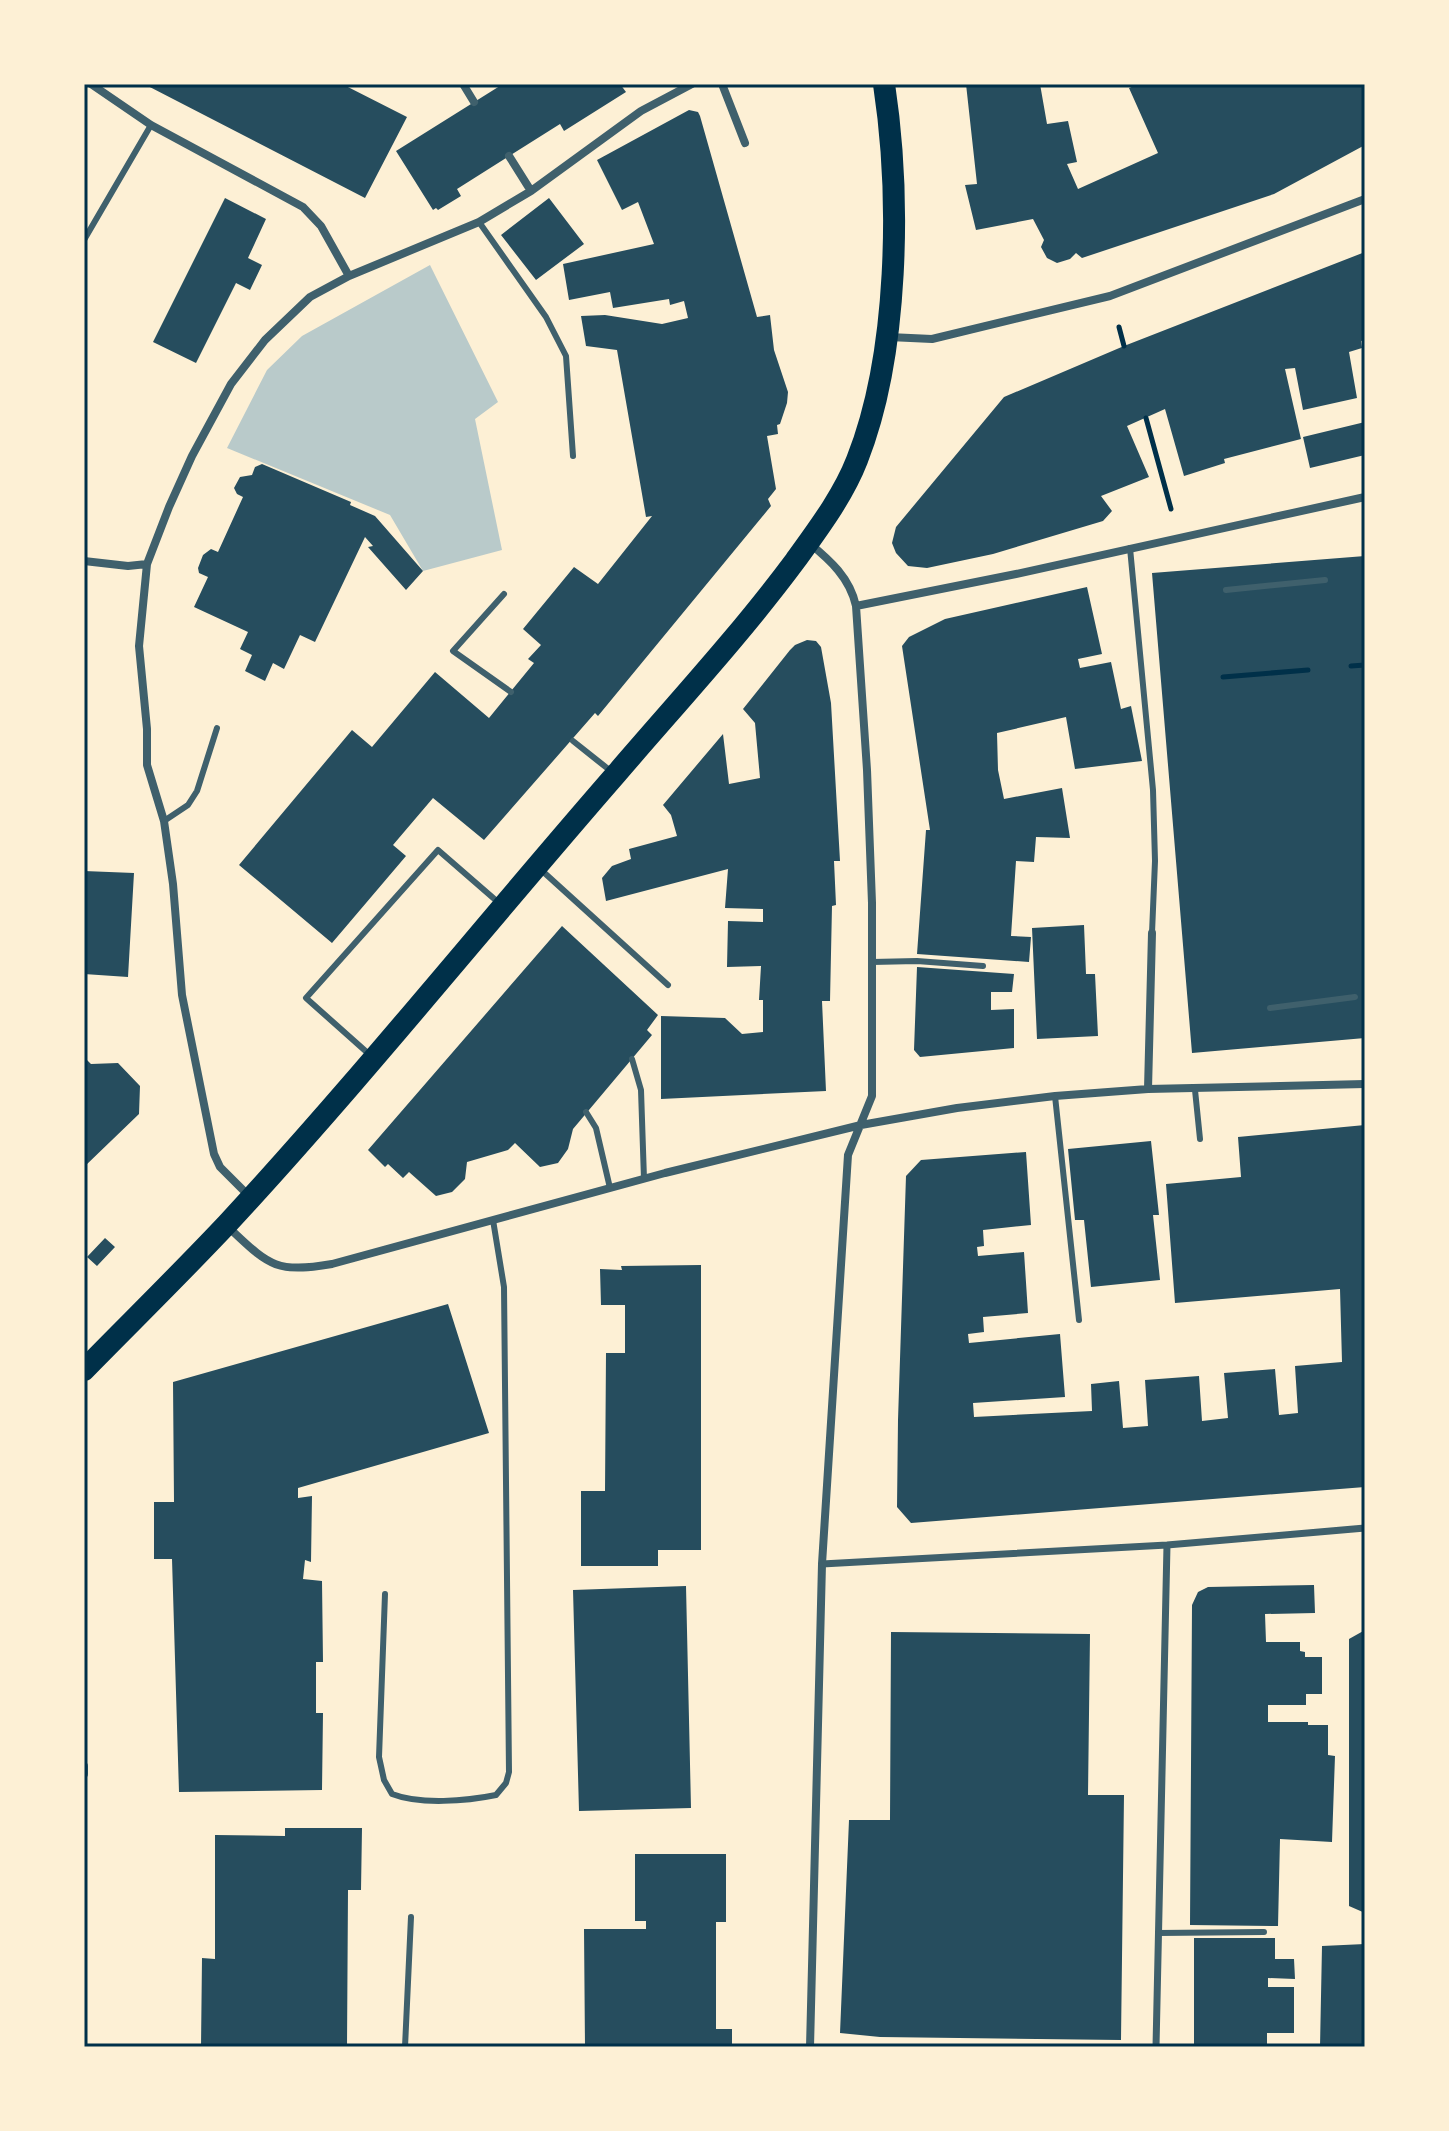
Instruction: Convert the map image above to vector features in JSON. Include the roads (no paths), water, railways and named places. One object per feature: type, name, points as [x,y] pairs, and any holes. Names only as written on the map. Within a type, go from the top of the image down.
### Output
[{"type":"highway","points":[[84,1370],[226,1225],[373,1058],[757,611],[838,498],[856,464],[870,424],[888,336],[893,231],[890,124],[884,84]]},
{"type":"street","points":[[91,84],[151,125],[303,207],[321,226],[349,276]]},
{"type":"street","points":[[463,84],[474,102]]},
{"type":"street","points":[[251,1197],[220,1167],[214,1154],[182,995],[173,884],[164,821],[147,765],[147,729],[139,646],[147,564],[169,507],[192,456],[231,384],[265,340],[310,297],[349,276],[479,222],[531,191],[641,111],[692,84]]},
{"type":"street","points":[[722,84],[745,143]]},
{"type":"street","points":[[509,156],[531,191]]},
{"type":"street","points":[[888,336],[932,339],[1110,296],[1365,199]]},
{"type":"street","points":[[856,606],[1365,497]]},
{"type":"street","points":[[808,543],[832,562],[854,595],[856,606],[867,770],[872,962],[872,1096],[848,1155],[822,1564],[810,2047]]},
{"type":"street","points":[[84,561],[128,566],[147,564]]},
{"type":"street","points":[[1148,1089],[1152,933]]},
{"type":"street","points":[[226,1225],[265,1261],[284,1269],[305,1269],[861,1125],[957,1108],[1148,1089],[1365,1084]]},
{"type":"street","points":[[822,1564],[1167,1545],[1365,1528]]},
{"type":"street","points":[[1156,2047],[1167,1545]]},
{"type":"street","points":[[84,1766],[84,1774]]},
{"type":"lane","points":[[84,240],[151,125]]},
{"type":"lane","points":[[479,222],[546,317],[566,356],[573,456]]},
{"type":"lane","points":[[1130,548],[1153,790],[1155,861],[1152,933]]},
{"type":"lane","points":[[1226,590],[1325,580]]},
{"type":"lane","points":[[504,594],[453,651],[511,692]]},
{"type":"lane","points":[[164,821],[188,805],[197,791],[217,728]]},
{"type":"lane","points":[[573,741],[615,774]]},
{"type":"lane","points":[[373,1058],[306,998],[438,850],[501,906]]},
{"type":"lane","points":[[536,866],[668,985]]},
{"type":"lane","points":[[872,962],[917,961],[983,966]]},
{"type":"lane","points":[[1270,1008],[1355,997]]},
{"type":"lane","points":[[632,1059],[641,1090],[644,1179]]},
{"type":"lane","points":[[1195,1090],[1200,1139]]},
{"type":"lane","points":[[1055,1096],[1079,1320]]},
{"type":"lane","points":[[586,1112],[596,1128],[610,1188]]},
{"type":"lane","points":[[385,1594],[379,1757],[384,1780],[392,1794],[403,1799],[471,1800],[496,1795],[506,1783],[509,1772],[504,1287],[493,1220]]},
{"type":"lane","points":[[405,2047],[411,1917]]},
{"type":"lane","points":[[1158,1933],[1264,1932]]}]
